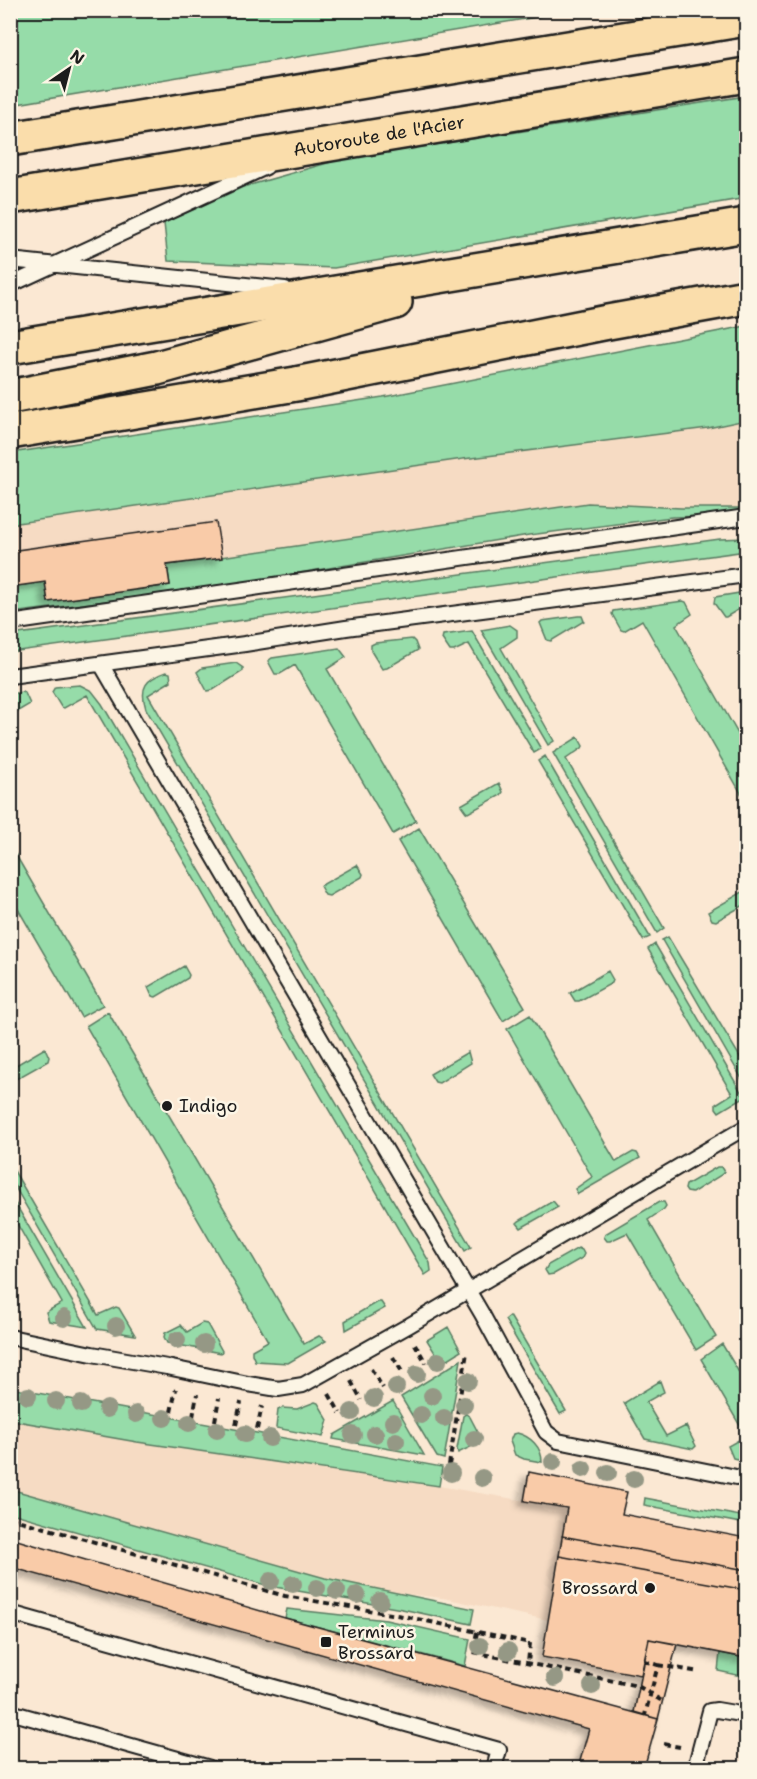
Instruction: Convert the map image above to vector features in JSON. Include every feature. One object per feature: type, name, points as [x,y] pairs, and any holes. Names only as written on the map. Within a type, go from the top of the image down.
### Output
[{"type":"highway","points":[[10,139],[747,19]]},
{"type":"highway","name":"Autoroute de l'Acier","points":[[10,197],[747,75]]},
{"type":"highway","points":[[10,347],[747,225]]},
{"type":"highway","points":[[10,397],[157,368],[565,255]]},
{"type":"highway","points":[[10,432],[296,384],[747,297]]},
{"type":"lane","points":[[10,285],[309,148]]},
{"type":"lane","points":[[10,260],[332,294]]},
{"type":"lane","points":[[10,623],[747,518]]},
{"type":"lane","points":[[10,676],[367,625],[747,575]]},
{"type":"lane","points":[[101,664],[468,1290],[546,1432],[558,1442],[747,1479]]},
{"type":"lane","points":[[10,1337],[278,1389],[303,1385],[747,1127]]},
{"type":"lane","points":[[10,1613],[499,1750],[494,1768]]},
{"type":"lane","points":[[695,1768],[710,1711],[747,1715]]},
{"type":"lane","points":[[10,1712],[210,1768]]},
{"type":"path","points":[[415,1344],[426,1363]]},
{"type":"path","points":[[449,1465],[467,1352]]},
{"type":"path","points":[[393,1357],[404,1376]]},
{"type":"path","points":[[371,1369],[383,1388]]},
{"type":"path","points":[[351,1381],[361,1400]]},
{"type":"path","points":[[171,1412],[177,1383]]},
{"type":"path","points":[[193,1417],[198,1388]]},
{"type":"path","points":[[215,1421],[220,1392]]},
{"type":"path","points":[[329,1394],[340,1413]]},
{"type":"path","points":[[236,1425],[243,1396]]},
{"type":"path","points":[[257,1429],[263,1400]]},
{"type":"path","points":[[10,1518],[285,1596],[403,1616],[530,1643],[528,1663]]},
{"type":"path","points":[[474,1632],[473,1652],[638,1686],[662,1701]]},
{"type":"path","points":[[644,1661],[699,1672]]},
{"type":"path","points":[[645,1716],[657,1665]]},
{"type":"path","points":[[663,1744],[684,1748]]},
{"type":"shaded area","points":[[746,420],[746,508],[681,508],[168,565],[170,585],[48,602],[11,587],[10,524],[463,459],[708,428]]},
{"type":"shaded area","points":[[10,1420],[137,1442],[439,1486],[567,1508],[548,1620],[443,1598],[396,1593],[325,1578],[11,1489]]},
{"type":"green space","points":[[11,10],[572,10],[572,11],[11,105]]},
{"type":"green space","points":[[746,96],[746,198],[334,268],[168,261],[164,223],[243,187],[338,160]]},
{"type":"green space","points":[[746,326],[746,420],[708,428],[463,459],[11,524],[11,453],[383,397]]},
{"type":"green space","points":[[588,503],[681,508],[746,508],[746,515],[672,517],[529,535],[208,588],[11,613],[10,587],[45,582],[48,602],[170,585],[167,565]]},
{"type":"green space","points":[[746,538],[746,551],[11,652],[11,635],[720,539]]},
{"type":"green space","points":[[746,592],[746,605],[726,617],[714,603],[715,597]]},
{"type":"green space","points":[[686,602],[692,614],[676,625],[746,748],[746,802],[642,620],[624,631],[621,630],[612,614],[613,611]]},
{"type":"green space","points":[[582,616],[584,621],[551,641],[547,640],[540,623],[542,621]]},
{"type":"green space","points":[[510,625],[517,630],[517,637],[501,648],[554,741],[548,745],[481,630]]},
{"type":"green space","points":[[472,631],[541,749],[534,753],[469,644],[450,651],[442,639],[443,635]]},
{"type":"green space","points":[[412,639],[418,650],[387,668],[382,669],[371,651],[371,645],[375,643]]},
{"type":"green space","points":[[339,648],[346,657],[327,669],[416,821],[393,834],[295,665],[280,674],[275,674],[268,661],[272,658]]},
{"type":"green space","points":[[236,663],[243,668],[243,671],[213,690],[207,691],[197,672],[202,668]]},
{"type":"green space","points":[[166,672],[170,673],[171,681],[148,695],[471,1247],[465,1251],[146,709],[143,695],[146,685],[153,678]]},
{"type":"green space","points":[[80,685],[92,691],[102,704],[430,1263],[431,1271],[425,1275],[87,695],[64,708],[52,692],[55,687]]},
{"type":"green space","points":[[25,693],[30,704],[13,714],[11,694]]},
{"type":"green space","points":[[578,737],[582,748],[566,759],[664,928],[657,933],[553,753]]},
{"type":"green space","points":[[545,756],[650,937],[643,940],[538,761]]},
{"type":"green space","points":[[499,783],[503,792],[501,795],[466,812],[461,805]]},
{"type":"green space","points":[[419,828],[525,1007],[503,1021],[398,841]]},
{"type":"green space","points":[[10,845],[103,1005],[81,1017],[11,897]]},
{"type":"green space","points":[[357,865],[363,874],[362,877],[329,896],[325,895],[320,886]]},
{"type":"green space","points":[[746,890],[746,904],[716,921],[712,920],[708,912]]},
{"type":"green space","points":[[668,937],[746,1067],[746,1086],[662,940]]},
{"type":"green space","points":[[655,944],[744,1097],[719,1112],[716,1104],[732,1094],[648,949]]},
{"type":"green space","points":[[184,966],[189,975],[188,978],[156,997],[152,996],[148,987]]},
{"type":"green space","points":[[608,971],[613,980],[612,983],[575,1001],[570,993]]},
{"type":"green space","points":[[108,1012],[304,1344],[319,1336],[326,1341],[288,1363],[255,1361],[252,1350],[268,1341],[86,1026]]},
{"type":"green space","points":[[530,1015],[616,1162],[633,1152],[637,1153],[640,1158],[578,1194],[575,1189],[592,1177],[507,1029]]},
{"type":"green space","points":[[45,1048],[49,1057],[48,1061],[16,1079],[12,1078],[11,1068]]},
{"type":"green space","points":[[468,1052],[471,1063],[439,1083],[435,1082],[430,1074]]},
{"type":"green space","points":[[10,1164],[98,1315],[116,1307],[119,1308],[135,1335],[97,1329],[11,1180]]},
{"type":"green space","points":[[717,1167],[721,1167],[724,1172],[721,1175],[692,1193],[687,1192],[686,1185]]},
{"type":"green space","points":[[10,1197],[87,1327],[49,1321],[46,1312],[62,1303],[11,1213]]},
{"type":"green space","points":[[553,1201],[558,1207],[521,1228],[517,1223],[519,1221]]},
{"type":"green space","points":[[659,1202],[664,1202],[666,1206],[648,1220],[716,1337],[696,1350],[627,1233],[610,1241],[604,1237],[605,1234]]},
{"type":"green space","points":[[578,1248],[584,1254],[582,1258],[548,1275],[545,1270],[548,1265]]},
{"type":"green space","points":[[377,1302],[381,1302],[385,1308],[346,1330],[345,1321]]},
{"type":"green space","points":[[510,1316],[566,1411],[560,1414],[505,1320]]},
{"type":"green space","points":[[202,1323],[207,1324],[221,1353],[167,1343],[164,1337],[165,1333],[181,1325],[187,1332]]},
{"type":"green space","points":[[448,1327],[461,1351],[434,1368],[430,1361],[437,1356],[427,1340]]},
{"type":"green space","points":[[722,1344],[746,1384],[746,1436],[701,1359]]},
{"type":"green space","points":[[461,1360],[444,1459],[437,1457],[401,1397]]},
{"type":"green space","points":[[660,1381],[664,1392],[646,1402],[666,1436],[686,1426],[696,1446],[693,1449],[645,1439],[624,1403]]},
{"type":"green space","points":[[10,1388],[442,1467],[439,1486],[137,1442],[11,1420]]},
{"type":"green space","points":[[393,1401],[424,1455],[333,1439],[334,1435]]},
{"type":"green space","points":[[318,1403],[328,1420],[323,1437],[276,1428],[278,1410],[297,1409]]},
{"type":"green space","points":[[466,1414],[470,1417],[481,1438],[479,1443],[458,1453],[463,1416]]},
{"type":"green space","points":[[517,1433],[534,1443],[540,1452],[542,1462],[515,1455],[510,1441],[513,1434]]},
{"type":"green space","points":[[746,1436],[746,1461],[733,1458],[728,1446]]},
{"type":"green space","points":[[10,1489],[325,1578],[474,1609],[471,1624],[402,1609],[269,1586],[11,1513]]},
{"type":"green space","points":[[645,1498],[746,1517],[746,1524],[644,1505]]},
{"type":"green space","points":[[287,1609],[386,1620],[470,1639],[465,1666],[285,1618]]},
{"type":"green space","points":[[720,1653],[746,1658],[746,1677],[718,1671]]},
{"type":"building","points":[[216,522],[222,558],[167,565],[170,585],[48,602],[45,582],[10,587],[10,551]]},
{"type":"building","name":"Brossard","points":[[529,1472],[627,1492],[622,1514],[746,1538],[746,1658],[649,1639],[641,1675],[542,1657],[567,1508],[524,1501]]},
{"type":"building","name":"Terminus Brossard","points":[[10,1538],[285,1618],[658,1719],[644,1768],[578,1768],[589,1729],[10,1567]]},
{"type":"building","points":[[649,1639],[677,1644],[658,1719],[634,1712]]},
{"type":"building","points":[[10,1762],[34,1768],[10,1768]]},
{"type":"tram line","points":[[562,1536],[746,1570]]},
{"type":"tram line","points":[[559,1556],[746,1590]]},
{"type":"place","name":"Indigo","points":[[167,1106]]},
{"type":"place","name":"Brossard","points":[[650,1588]]},
{"type":"place","name":"Terminus Brossard","points":[[326,1642]]}]
